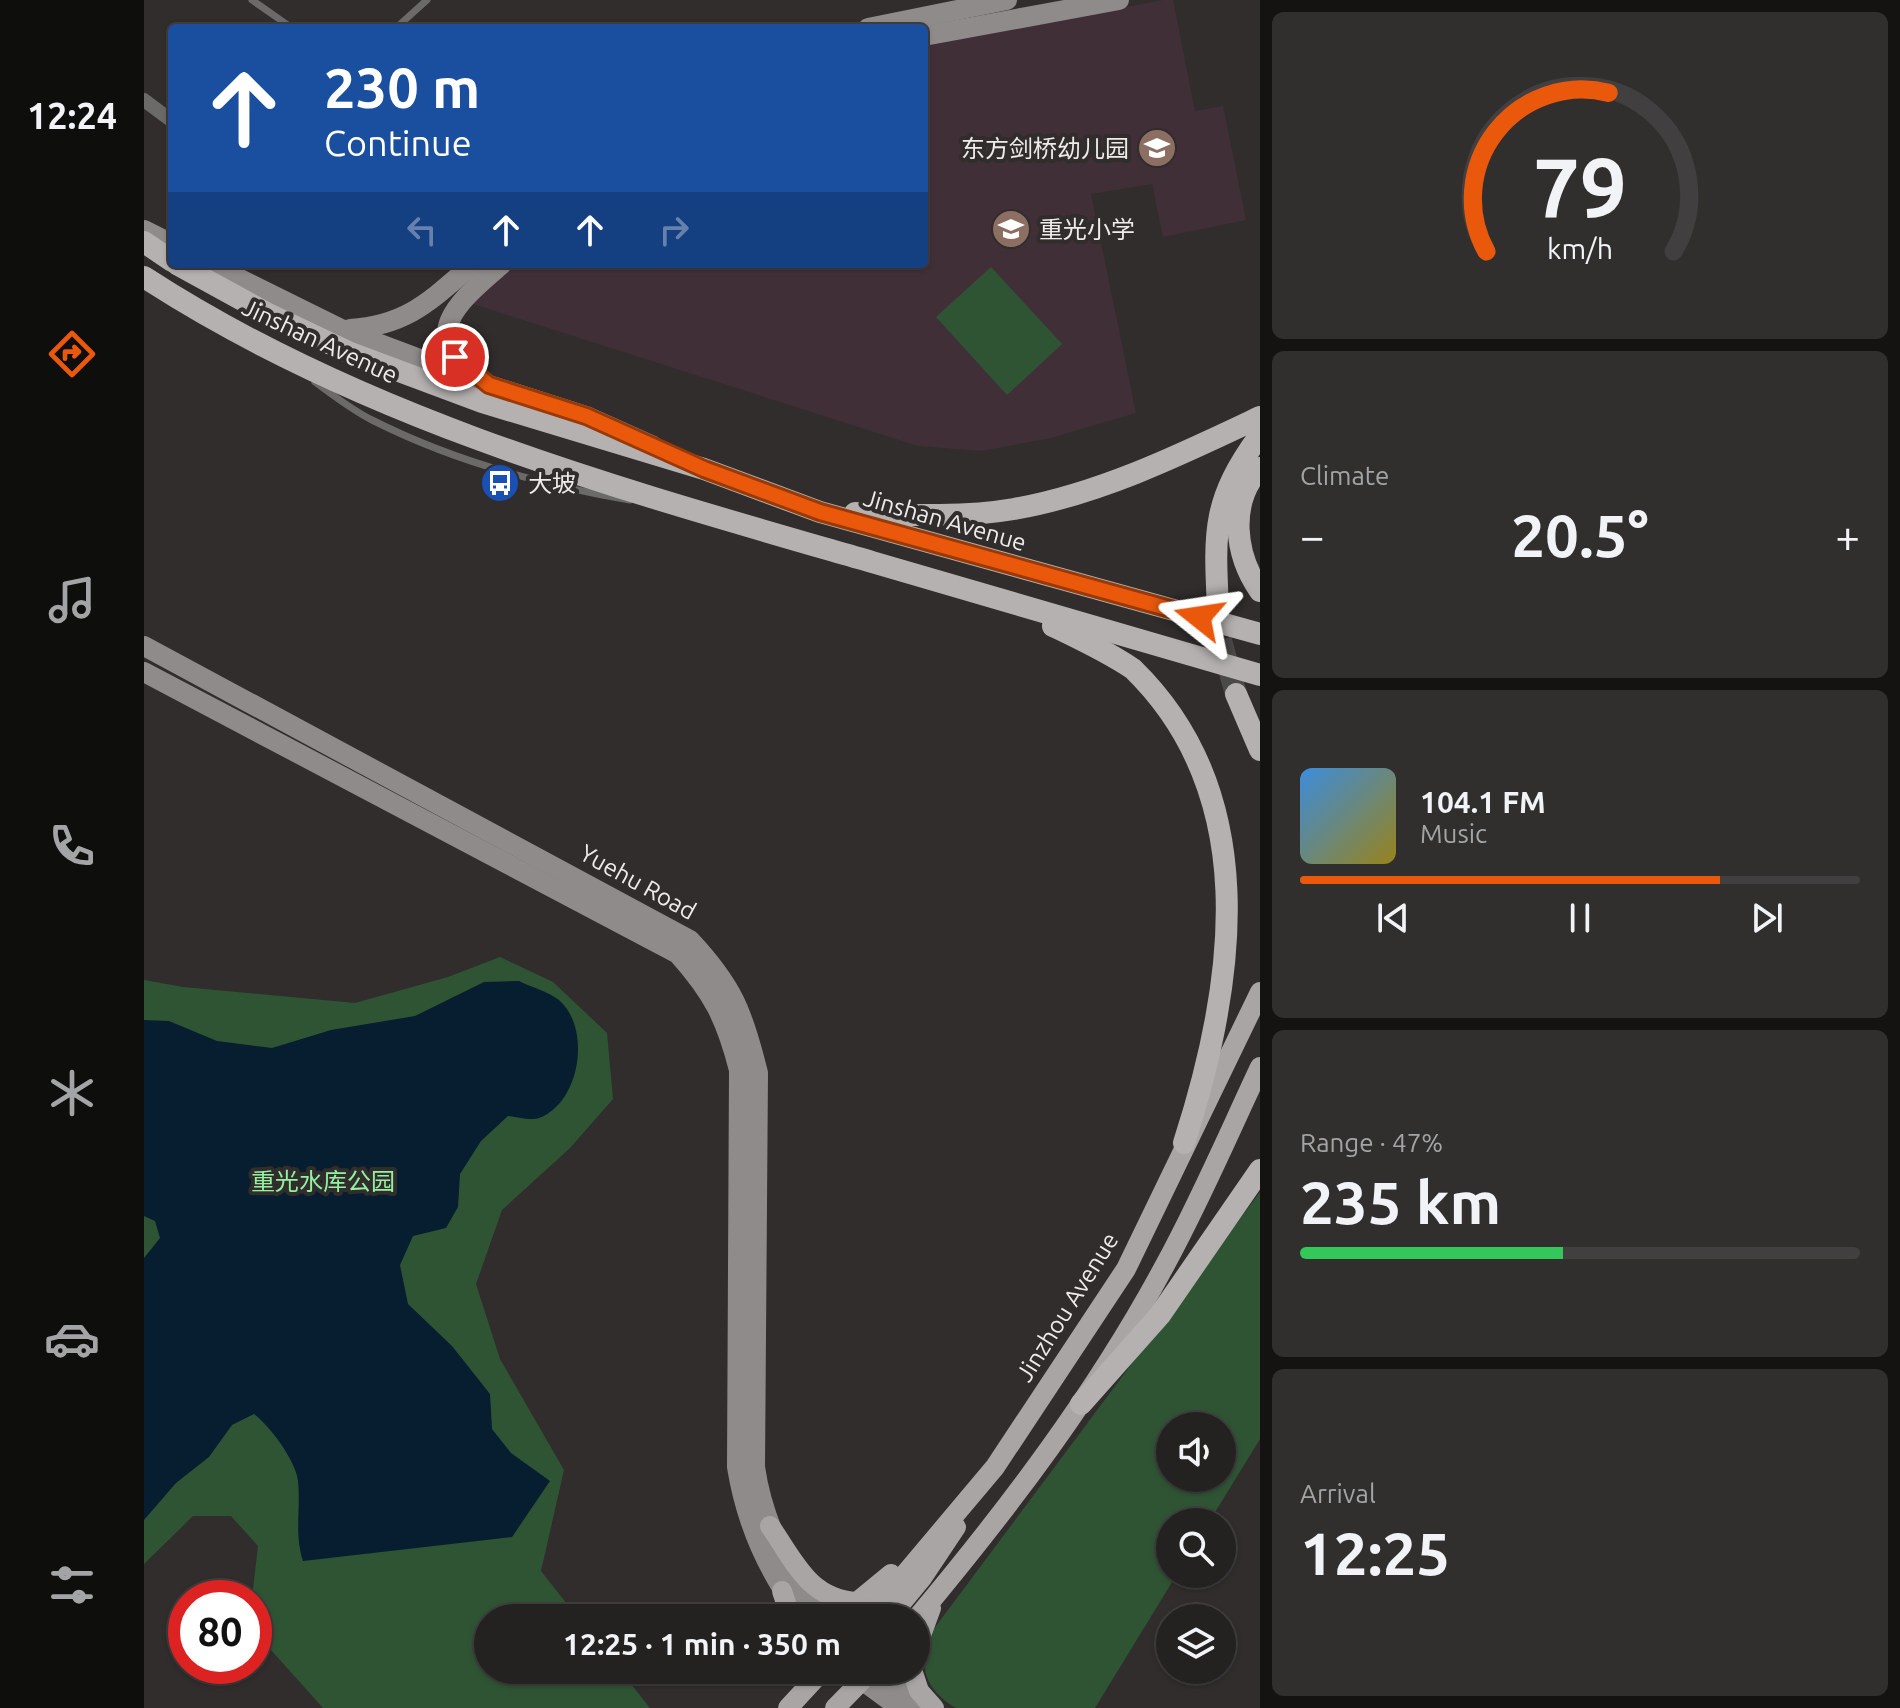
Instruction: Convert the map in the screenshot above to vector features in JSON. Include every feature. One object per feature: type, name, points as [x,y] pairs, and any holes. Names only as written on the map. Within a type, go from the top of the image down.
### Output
[{"type":"highway","name":"Jinshan Avenue","points":[[144,242],[168,258]]},
{"type":"highway","name":"Jinshan Avenue","points":[[185,268],[268,314],[348,352],[482,402],[704,469],[820,512],[1260,634]]},
{"type":"highway","name":"Jinshan Avenue","points":[[144,277],[253,341],[333,380],[470,435],[692,511],[1260,675]]},
{"type":"highway","points":[[820,512],[955,514],[1013,509],[1104,485],[1260,417]]},
{"type":"highway","points":[[1218,607],[1217,521],[1234,471],[1260,435]]},
{"type":"highway","points":[[1260,468],[1244,498],[1237,524],[1248,573],[1260,591]]},
{"type":"highway","points":[[1009,603],[1133,669],[1168,698],[1207,741],[1225,775],[1239,818]]},
{"type":"highway","points":[[1236,694],[1260,750]]},
{"type":"highway","points":[[1184,1143],[1231,997],[1246,926],[1248,880]]},
{"type":"highway","points":[[1081,1404],[1160,1315],[1260,1170]]},
{"type":"main road","points":[[888,24],[1007,0]]},
{"type":"main road","points":[[928,35],[1119,0]]},
{"type":"main road","points":[[144,230],[168,242]]},
{"type":"main road","points":[[218,268],[343,330],[489,385],[586,416],[704,469]]},
{"type":"main road","points":[[343,330],[397,322],[420,310],[468,268]]},
{"type":"main road","points":[[489,385],[455,357],[447,329],[449,315],[459,301],[497,268]]},
{"type":"main road","name":"Yuehu Road","points":[[144,646],[690,940],[722,975],[745,1018],[758,1073],[755,1467],[759,1497],[796,1582],[811,1604]]},
{"type":"main road","name":"Yuehu Road","points":[[144,672],[678,954],[706,985],[728,1026],[739,1070],[737,1467],[752,1530],[782,1591],[792,1604]]},
{"type":"main road","name":"Jinzhou Avenue","points":[[879,1604],[995,1467],[1126,1269],[1184,1143],[1260,992]]},
{"type":"main road","points":[[929,1604],[1022,1487],[1081,1404],[1165,1266],[1260,1067]]},
{"type":"main road","points":[[901,1604],[922,1578],[995,1467]]},
{"type":"main road","points":[[770,1526],[811,1584],[824,1596],[848,1602],[857,1602],[871,1592],[933,1537]]},
{"type":"main road","points":[[782,1591],[786,1604]]},
{"type":"main road","points":[[930,1613],[938,1593]]},
{"type":"main road","points":[[787,1708],[795,1684]]},
{"type":"main road","points":[[787,1708],[810,1684]]},
{"type":"main road","points":[[835,1708],[854,1684]]},
{"type":"main road","points":[[876,1684],[900,1708]]},
{"type":"main road","points":[[884,1684],[924,1708]]},
{"type":"main road","points":[[917,1684],[934,1708]]},
{"type":"street","points":[[144,100],[168,118]]},
{"type":"lane","points":[[252,0],[286,24]]},
{"type":"lane","points":[[400,24],[427,0]]},
{"type":"shaded area","name":"重光小学","points":[[1173,0],[1195,111],[1223,106],[1246,220],[1163,237],[1152,184],[1091,194],[1136,413],[1051,438],[981,451],[918,446],[470,303],[510,268],[928,268],[928,45]]},
{"type":"green space","points":[[991,267],[1062,344],[1007,395],[936,317]]},
{"type":"green space","name":"重光水库公园","points":[[500,957],[553,982],[607,1033],[613,1099],[570,1148],[502,1210],[476,1284],[500,1359],[564,1470],[541,1571],[567,1604],[474,1604],[474,1684],[631,1684],[650,1708],[323,1708],[272,1651],[272,1580],[254,1580],[258,1546],[231,1516],[193,1516],[144,1564],[144,980],[183,987],[355,1003],[448,977]]},
{"type":"green space","points":[[1260,1192],[1260,1439],[1236,1478],[1236,1412],[1156,1412],[1156,1492],[1227,1492],[1218,1508],[1156,1508],[1156,1588],[1168,1588],[1095,1708],[956,1708],[931,1685],[930,1634]]},
{"type":"water","name":"重光水库公园","points":[[519,981],[555,997],[569,1013],[576,1029],[578,1046],[572,1082],[553,1110],[536,1119],[508,1116],[481,1141],[460,1174],[458,1207],[446,1228],[413,1236],[400,1265],[408,1304],[452,1346],[490,1394],[492,1429],[511,1453],[550,1481],[512,1537],[303,1561],[299,1541],[298,1481],[293,1464],[281,1444],[254,1414],[232,1425],[209,1457],[176,1483],[144,1520],[144,1258],[160,1238],[155,1221],[144,1216],[144,1020],[169,1021],[217,1041],[272,1048],[331,1030],[415,1016],[484,982]]},
{"type":"tunnel","points":[[1218,607],[1220,637],[1236,694]]},
{"type":"place","name":"东方剑桥幼儿园","points":[[1157,148]]},
{"type":"place","name":"重光小学","points":[[1011,229]]},
{"type":"place","name":"大坡","points":[[500,483]]},
{"type":"route","points":[[455,357],[489,385],[586,416],[704,469],[820,512],[1199,617]]}]
